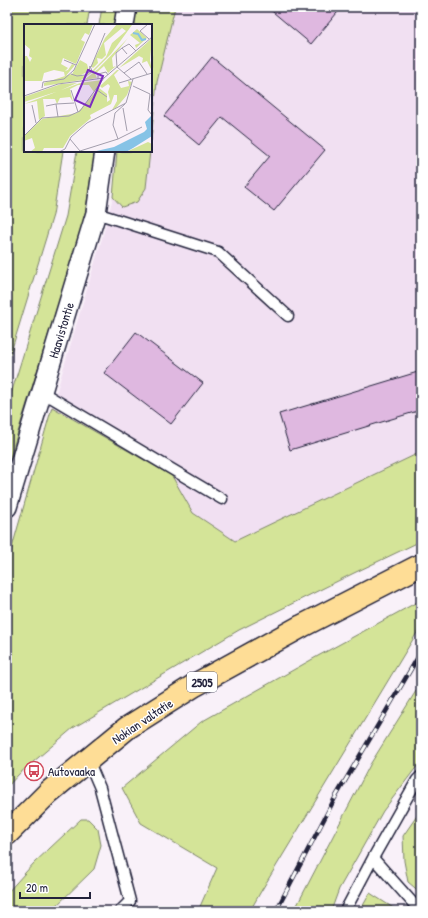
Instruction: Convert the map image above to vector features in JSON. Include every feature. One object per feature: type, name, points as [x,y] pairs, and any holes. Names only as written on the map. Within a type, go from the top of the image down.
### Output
[{"type":"main road","name":"Nokian valtatie","points":[[7,834],[49,792],[127,728],[195,686],[302,626],[421,565]]},
{"type":"street","points":[[124,24],[127,7]]},
{"type":"street","name":"Haavistontie","points":[[7,504],[96,212],[106,152]]},
{"type":"lane","points":[[96,212],[218,252],[288,316]]},
{"type":"lane","points":[[42,392],[222,499]]},
{"type":"lane","points":[[88,760],[100,788],[130,901],[120,911]]},
{"type":"lane","points":[[344,911],[417,780],[421,776]]},
{"type":"lane","points":[[373,858],[420,911]]},
{"type":"shaded area","points":[[175,7],[421,7],[421,452],[235,541],[193,513],[172,476],[52,407],[113,197],[122,207],[146,188],[150,152],[152,152],[157,82]]},
{"type":"green space","points":[[7,7],[90,7],[87,24],[24,24],[24,152],[63,152],[53,215],[7,365]]},
{"type":"green space","points":[[102,7],[117,7],[114,24],[99,24]]},
{"type":"green space","points":[[135,7],[175,7],[157,82],[152,131],[152,24],[131,24]]},
{"type":"green space","points":[[77,152],[95,152],[84,221],[7,467],[7,407],[66,216]]},
{"type":"green space","points":[[117,152],[150,152],[146,188],[137,202],[122,207],[113,197]]},
{"type":"green space","points":[[52,407],[172,476],[193,513],[235,541],[421,452],[421,541],[239,630],[73,728],[19,774],[7,787],[7,565]]},
{"type":"green space","points":[[421,600],[421,626],[250,911],[198,911],[217,868],[141,823],[122,788],[201,722]]},
{"type":"green space","points":[[421,683],[421,761],[383,811],[339,889],[331,911],[294,911],[371,763]]},
{"type":"green space","points":[[421,810],[421,893],[408,882],[404,861],[403,836]]},
{"type":"green space","points":[[81,819],[88,819],[98,829],[101,845],[94,869],[51,911],[7,911],[7,893],[34,863]]},
{"type":"green space","points":[[370,893],[398,911],[360,911]]},
{"type":"building","points":[[267,7],[342,7],[311,44]]},
{"type":"building","points":[[212,57],[325,150],[274,211],[244,187],[270,156],[222,117],[199,145],[164,116]]},
{"type":"building","points":[[136,332],[203,383],[171,424],[104,373]]},
{"type":"building","points":[[421,371],[421,410],[290,450],[279,414]]},
{"type":"railway","points":[[276,911],[335,798],[421,652]]},
{"type":"place","name":"Autovaaka","points":[[34,771]]}]
